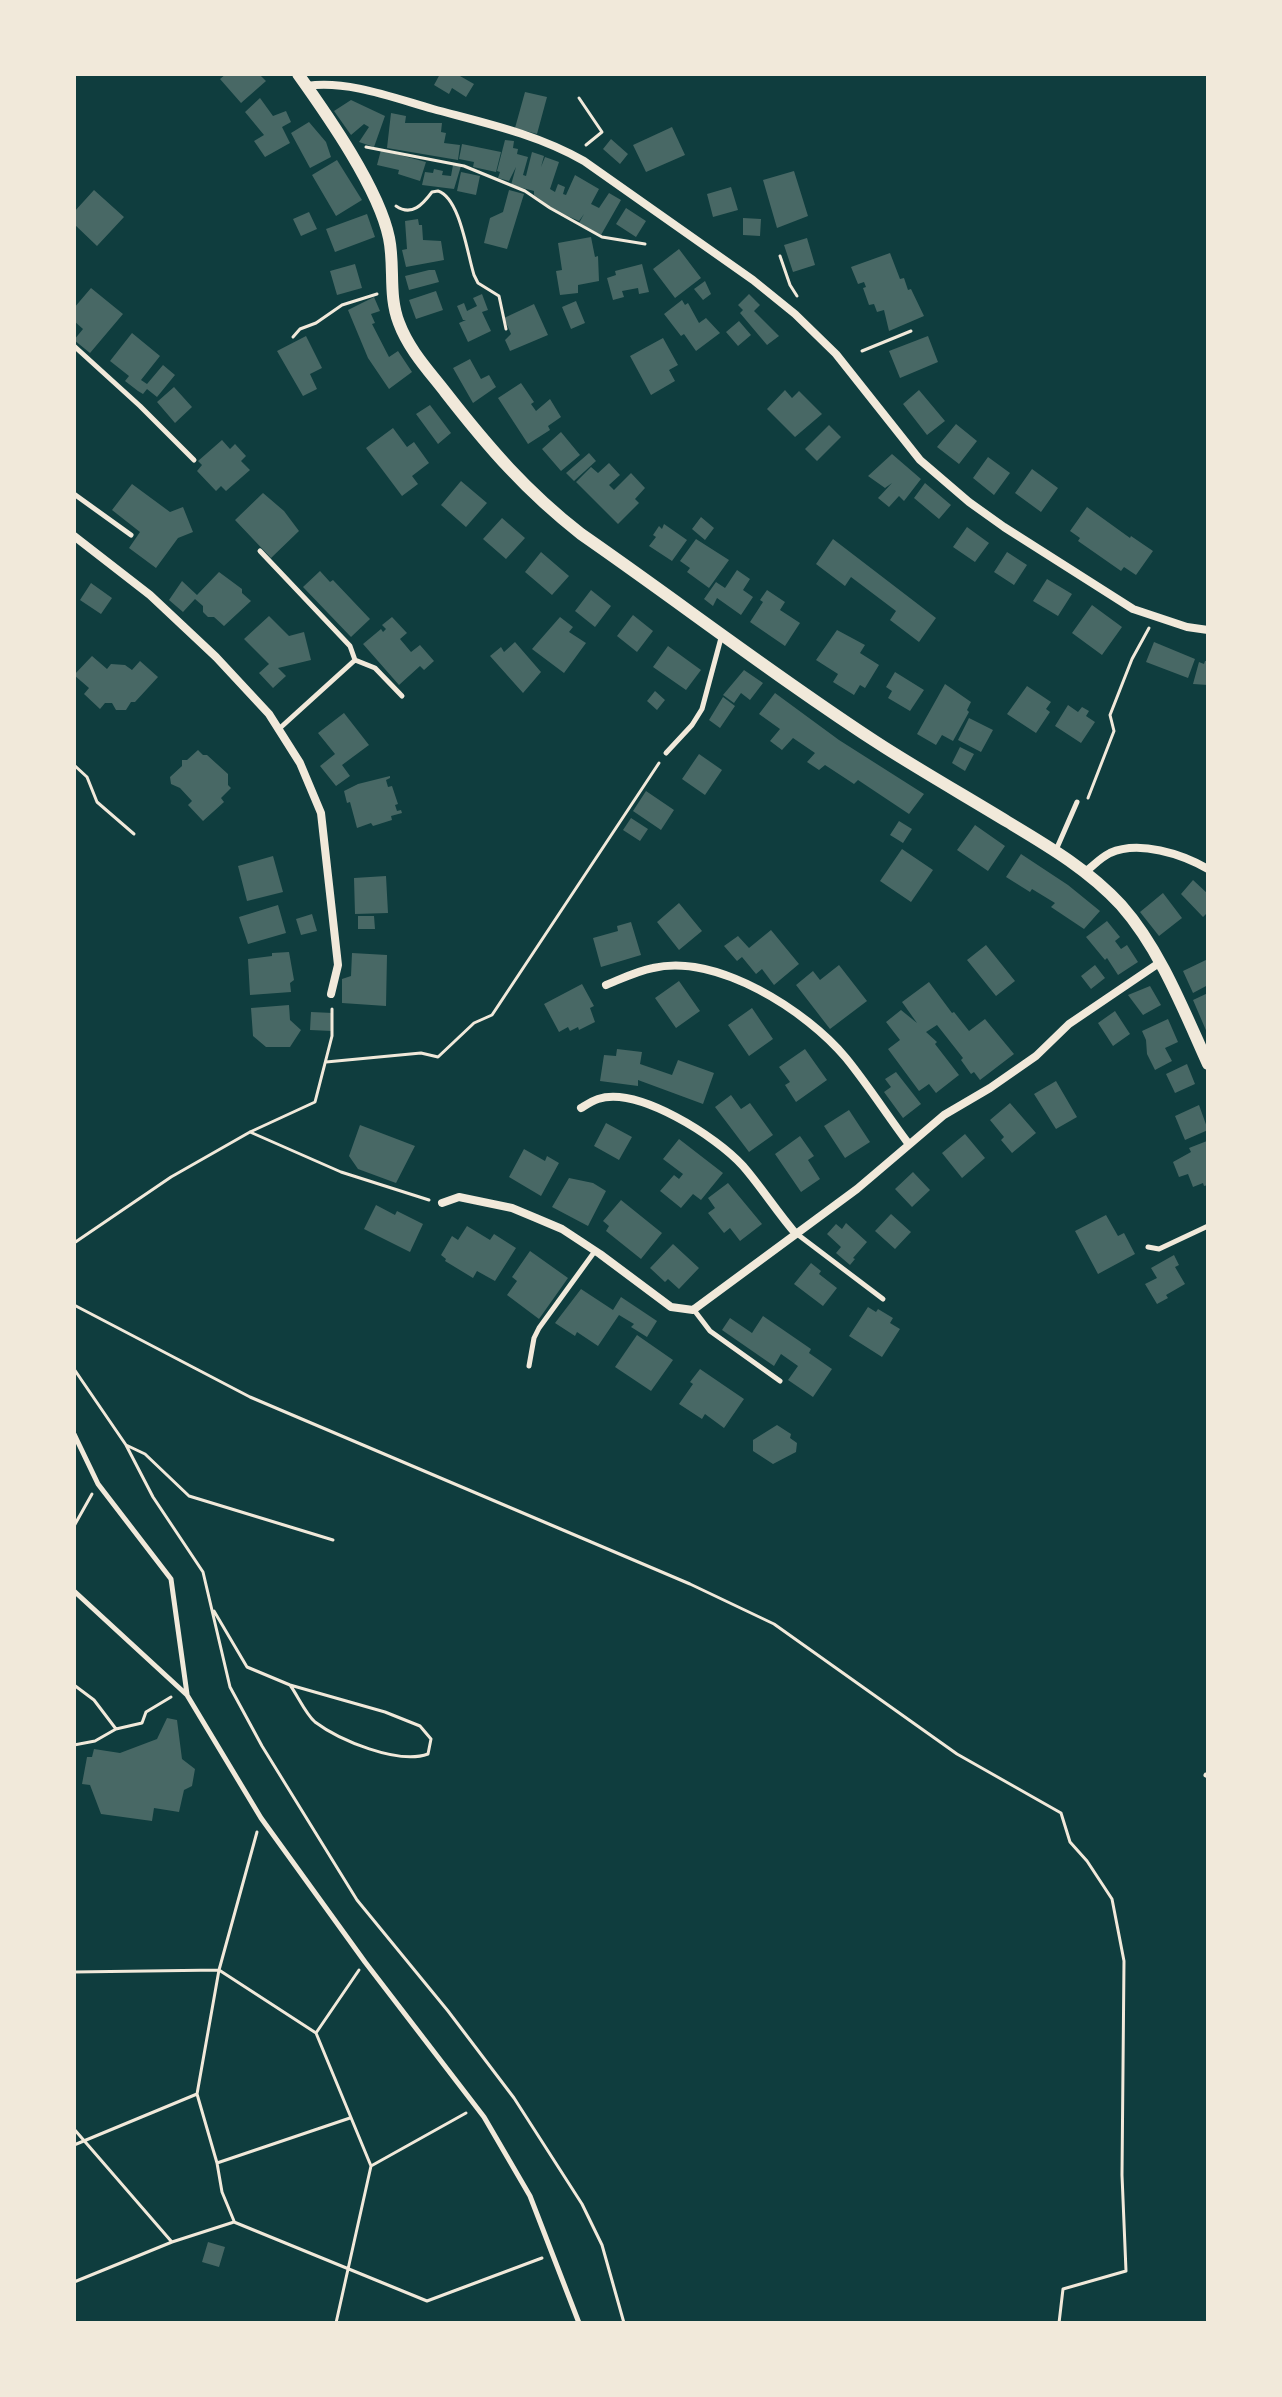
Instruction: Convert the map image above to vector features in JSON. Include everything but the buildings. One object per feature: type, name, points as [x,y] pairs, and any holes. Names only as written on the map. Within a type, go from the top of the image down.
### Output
[{"type":"street","points":[[298,74],[343,141],[383,218],[390,242],[392,298],[403,334],[417,356],[506,467],[551,511],[792,685],[1085,872],[1122,906],[1159,963],[1208,1064]]},
{"type":"street","points":[[307,86],[335,84],[410,102],[556,145],[584,161],[795,314],[836,354],[931,471],[1017,536],[1110,596],[1154,618],[1208,630]]},
{"type":"street","points":[[74,536],[150,595],[216,657],[280,728],[300,763],[321,813],[338,965],[331,994]]},
{"type":"street","points":[[1085,872],[1102,857],[1124,848],[1153,850],[1181,857],[1208,869]]},
{"type":"street","points":[[442,1203],[459,1197],[512,1208],[562,1229],[671,1307],[693,1310],[857,1189],[944,1115],[1036,1056],[1069,1024],[1159,963]]},
{"type":"street","points":[[606,985],[652,968],[676,965],[714,972],[751,986],[802,1017],[825,1036],[846,1058],[908,1143]]},
{"type":"street","points":[[581,1108],[598,1099],[617,1097],[658,1108],[691,1124],[720,1144],[742,1165],[796,1234]]},
{"type":"lane","points":[[74,346],[194,460]]},
{"type":"lane","points":[[74,494],[131,535]]},
{"type":"lane","points":[[260,551],[350,646],[355,660],[375,668],[402,696]]},
{"type":"lane","points":[[666,753],[702,709],[723,633]]},
{"type":"lane","points":[[280,728],[355,660]]},
{"type":"lane","points":[[1055,851],[1077,802]]},
{"type":"lane","points":[[1148,1247],[1159,1249],[1208,1226]]},
{"type":"lane","points":[[796,1234],[883,1299]]},
{"type":"lane","points":[[529,1366],[539,1328],[595,1251]]},
{"type":"lane","points":[[693,1310],[710,1331],[780,1381]]},
{"type":"lane","points":[[74,1434],[98,1484],[171,1579],[187,1695],[261,1818],[365,1962],[476,2107],[530,2196],[579,2323]]},
{"type":"lane","points":[[74,1591],[187,1695]]},
{"type":"path","points":[[579,98],[602,132],[584,146],[584,161]]},
{"type":"path","points":[[343,141],[464,166],[525,191],[602,237],[645,244]]},
{"type":"path","points":[[393,199],[396,206],[404,211],[422,205],[432,192],[443,192],[450,199],[457,210],[474,275],[478,283],[501,300],[501,315],[506,329]]},
{"type":"path","points":[[780,256],[797,296]]},
{"type":"path","points":[[293,337],[300,329],[316,323],[342,305],[366,298]]},
{"type":"path","points":[[862,351],[911,331]]},
{"type":"path","points":[[1086,801],[1114,731],[1110,715],[1132,659],[1154,618]]},
{"type":"path","points":[[326,1062],[421,1053],[438,1057],[474,1023],[492,1015],[666,753]]},
{"type":"path","points":[[74,765],[87,777],[97,802],[134,834]]},
{"type":"path","points":[[74,1243],[171,1177],[250,1132],[315,1102],[332,1036],[331,994]]},
{"type":"path","points":[[250,1132],[341,1172],[442,1203]]},
{"type":"path","points":[[74,1305],[250,1397],[690,1584],[774,1624],[957,1754],[1061,1813],[1070,1842],[1087,1861],[1112,1899],[1124,1961],[1122,2175],[1126,2271],[1063,2289],[1059,2323]]},
{"type":"path","points":[[74,1369],[126,1445],[153,1497],[203,1572],[230,1687],[262,1746],[357,1900],[514,2098],[582,2204],[602,2245],[624,2323]]},
{"type":"path","points":[[126,1445],[145,1454],[189,1496],[333,1540]]},
{"type":"path","points":[[74,1526],[98,1484]]},
{"type":"path","points":[[212,1608],[247,1667],[290,1685],[385,1712],[420,1726],[431,1739],[428,1754],[418,1758],[400,1756],[344,1739],[313,1720],[290,1685]]},
{"type":"path","points":[[74,1685],[94,1700],[116,1729]]},
{"type":"path","points":[[74,1745],[95,1741],[116,1729],[142,1723],[146,1712],[181,1691]]},
{"type":"path","points":[[234,2222],[222,2192],[197,2094],[219,1970],[261,1818]]},
{"type":"path","points":[[316,2033],[365,1962]]},
{"type":"path","points":[[74,1972],[219,1970],[316,2033],[371,2166],[336,2323]]},
{"type":"path","points":[[74,2145],[82,2139],[197,2094]]},
{"type":"path","points":[[371,2166],[476,2107]]},
{"type":"path","points":[[217,2163],[350,2118]]},
{"type":"path","points":[[74,2129],[172,2242]]},
{"type":"path","points":[[74,2282],[172,2242],[234,2222],[427,2301],[553,2254]]}]
